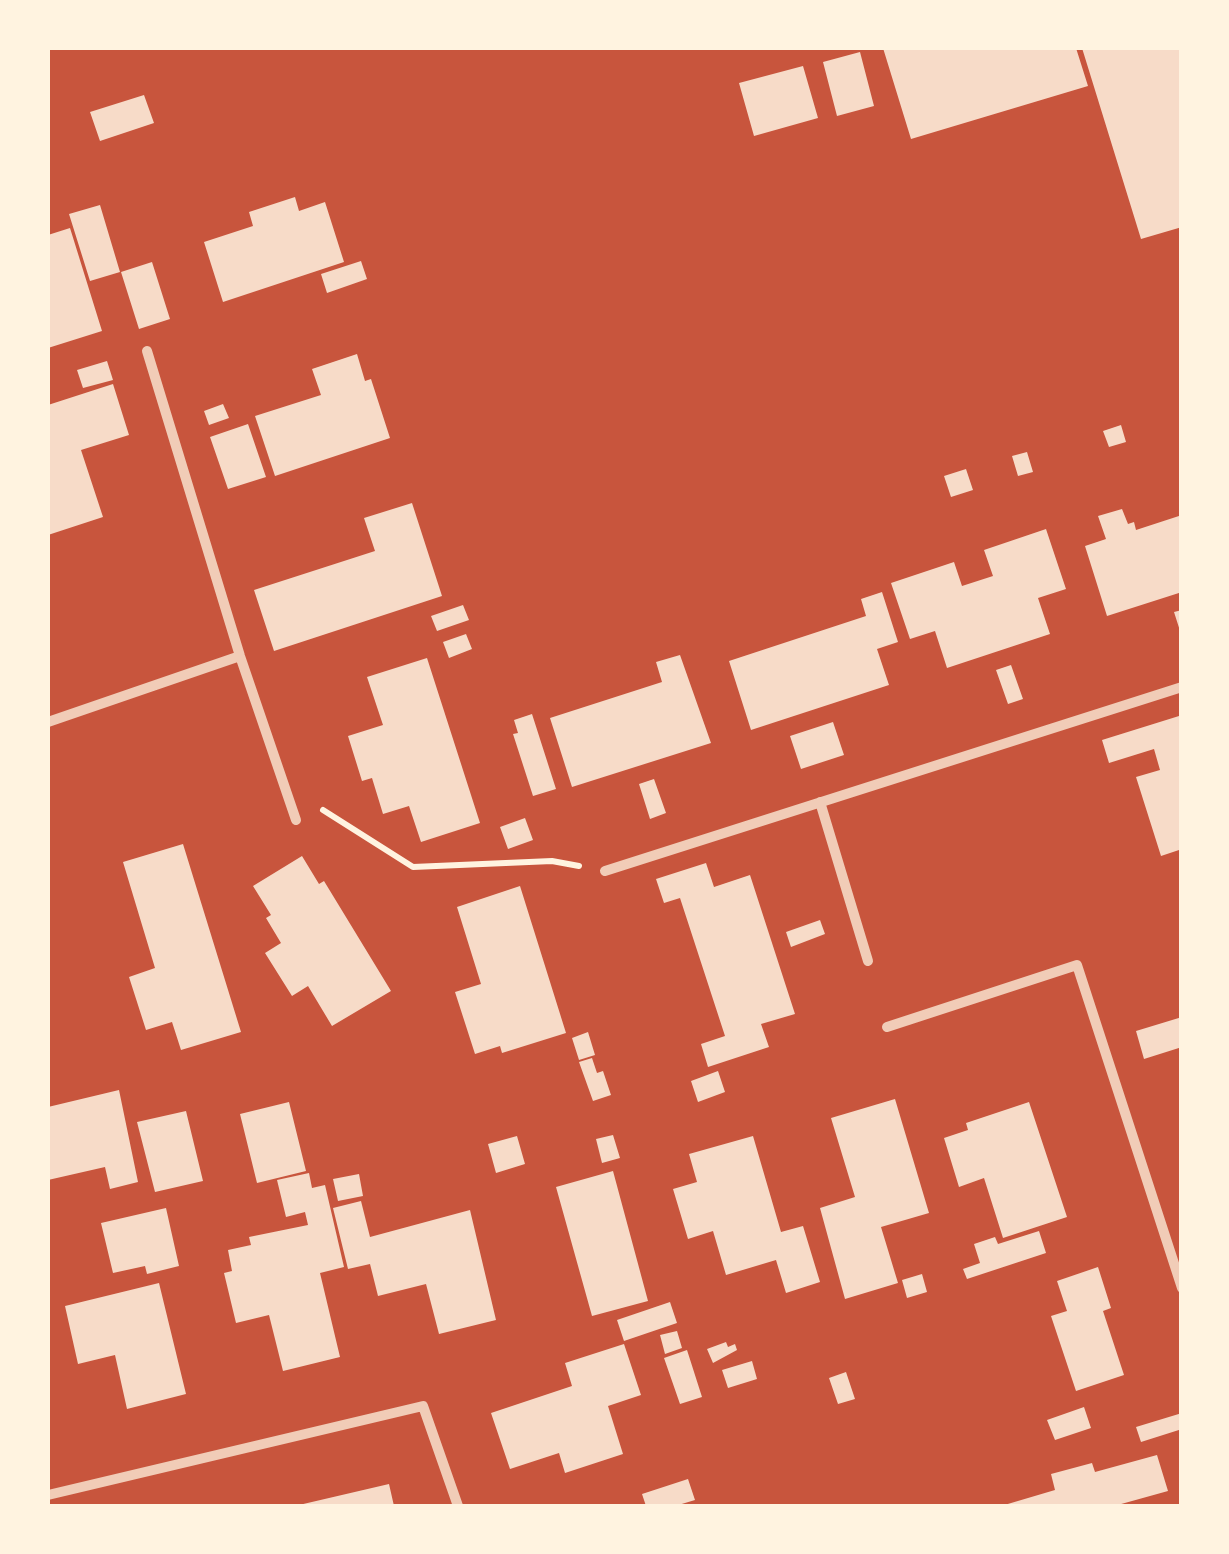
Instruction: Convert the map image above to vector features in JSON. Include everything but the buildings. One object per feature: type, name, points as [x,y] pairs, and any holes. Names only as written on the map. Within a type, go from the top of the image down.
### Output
[{"type":"street","points":[[147,352],[240,656],[296,820]]},
{"type":"street","points":[[48,722],[240,656]]},
{"type":"street","points":[[604,871],[1182,687]]},
{"type":"street","points":[[820,802],[868,961]]},
{"type":"street","points":[[888,1027],[1077,966],[1182,1288]]},
{"type":"street","points":[[48,1495],[424,1406],[458,1506]]},
{"type":"path","points":[[284,786],[412,867],[552,861],[604,871]]}]
